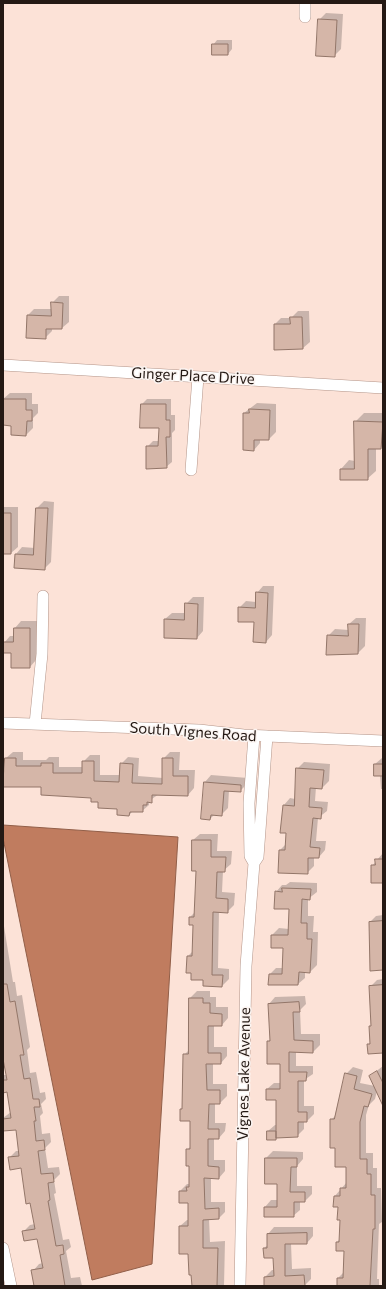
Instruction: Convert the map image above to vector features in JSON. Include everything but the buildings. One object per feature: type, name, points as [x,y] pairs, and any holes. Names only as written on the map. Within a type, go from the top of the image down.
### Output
[{"type":"street","points":[[305,3],[305,17]]},
{"type":"street","name":"Ginger Place Drive","points":[[3,365],[383,388]]},
{"type":"street","points":[[191,470],[198,377]]},
{"type":"street","points":[[35,724],[42,654],[43,596]]},
{"type":"street","name":"South Vignes Road","points":[[3,723],[199,730],[254,736],[383,741]]},
{"type":"street","name":"Vignes Lake Avenue","points":[[254,736],[249,803],[250,856],[254,863]]},
{"type":"street","name":"Vignes Lake Avenue","points":[[240,1286],[246,983],[254,863],[258,857],[266,736]]},
{"type":"street","points":[[3,1248],[11,1286]]},
{"type":"shaded area","points":[[3,825],[178,837],[152,1264],[92,1280],[3,838]]}]
